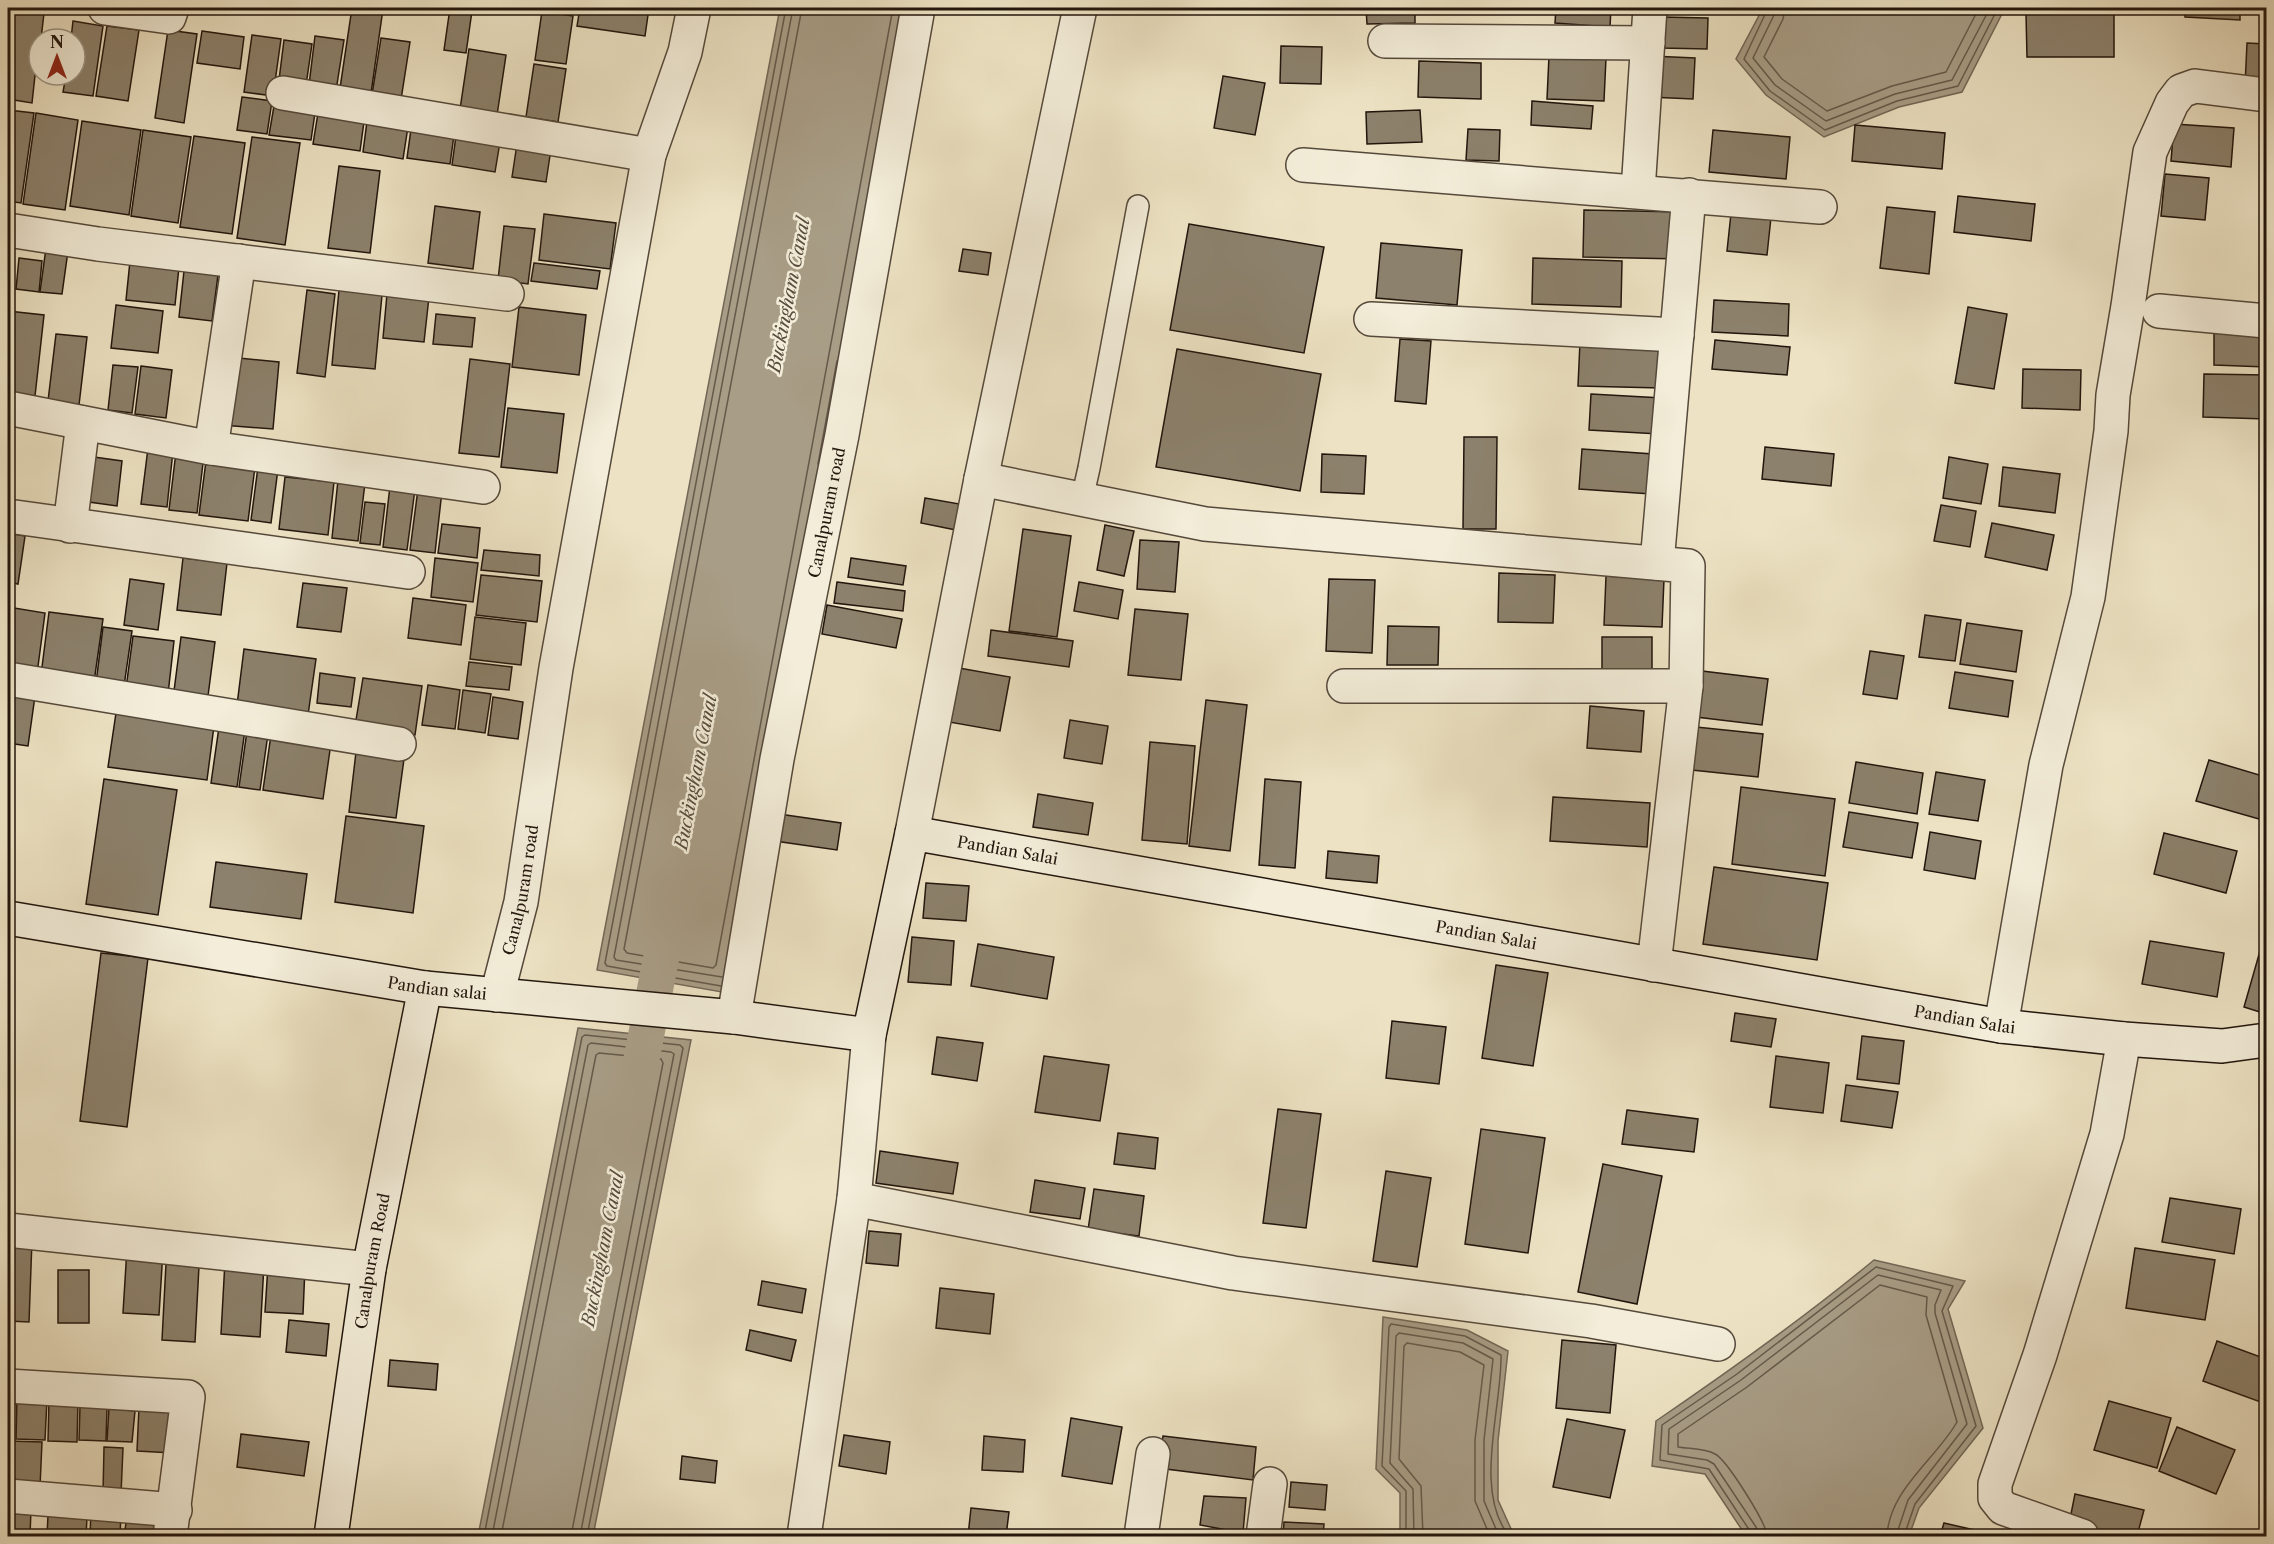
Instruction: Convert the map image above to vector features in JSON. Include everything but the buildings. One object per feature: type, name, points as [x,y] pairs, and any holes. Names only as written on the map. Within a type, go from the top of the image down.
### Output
[{"type":"street","points":[[105,8],[169,17],[172,8]]},
{"type":"street","name":"Canalpuram road","points":[[497,995],[521,902],[556,668],[649,155],[685,52],[694,8]]},
{"type":"street","name":"Canalpuram road","points":[[734,1017],[777,759],[842,435],[918,8]]},
{"type":"street","points":[[804,1536],[854,1199],[869,1035],[912,833],[981,479],[1080,8]]},
{"type":"street","points":[[1638,191],[1650,8]]},
{"type":"street","points":[[1385,41],[1648,43]]},
{"type":"street","points":[[2001,1026],[2046,765],[2088,597],[2111,431],[2113,395],[2150,152],[2172,103],[2181,91],[2195,86],[2266,95]]},
{"type":"street","points":[[283,93],[649,155]]},
{"type":"street","points":[[1302,165],[1821,207]]},
{"type":"street","points":[[1657,563],[1689,195]]},
{"type":"street","points":[[8,230],[507,294]]},
{"type":"street","points":[[211,448],[239,261]]},
{"type":"street","points":[[2159,311],[2266,321]]},
{"type":"street","points":[[1371,319],[1677,335]]},
{"type":"street","points":[[8,408],[211,448],[483,487]]},
{"type":"street","points":[[70,526],[83,423]]},
{"type":"street","points":[[981,479],[1205,524],[1688,566],[1686,686],[1654,965]]},
{"type":"street","points":[[8,516],[408,572]]},
{"type":"street","points":[[8,679],[399,744]]},
{"type":"street","points":[[1344,686],[1686,686]]},
{"type":"street","name":"Pandian Salai","points":[[912,833],[2001,1026],[2124,1039],[2222,1046],[2266,1040]]},
{"type":"street","name":"Pandian salai","points":[[8,918],[425,988],[734,1017],[869,1035]]},
{"type":"street","name":"Canalpuram Road","points":[[331,1536],[369,1269],[425,988]]},
{"type":"street","points":[[2082,1536],[2003,1508],[1995,1498],[1995,1484],[2040,1355],[2107,1134],[2124,1039]]},
{"type":"street","points":[[854,1199],[1233,1273],[1591,1321],[1718,1344]]},
{"type":"street","points":[[8,1230],[369,1269]]},
{"type":"street","points":[[8,1386],[188,1397],[172,1523],[8,1496]]},
{"type":"street","points":[[1141,1536],[1153,1454]]},
{"type":"street","points":[[1263,1536],[1270,1484]]},
{"type":"lane","points":[[1082,499],[1138,206]]},
{"type":"water","points":[[780,8],[916,8],[733,994],[597,970]]},
{"type":"water","points":[[1763,8],[2005,8],[1962,92],[1899,107],[1824,137],[1766,95],[1736,59]]},
{"type":"water","points":[[578,1028],[691,1040],[593,1536],[478,1536]]},
{"type":"water","points":[[1874,1260],[1965,1281],[1948,1309],[1983,1428],[1919,1508],[1909,1536],[1746,1536],[1705,1474],[1652,1466],[1656,1421],[1767,1343]]},
{"type":"water","points":[[1383,1317],[1467,1330],[1508,1351],[1498,1441],[1498,1500],[1512,1531],[1519,1536],[1400,1536],[1400,1493],[1376,1469]]},
{"type":"waterway","name":"Buckingham Canal","points":[[637,1082],[666,933]]}]
